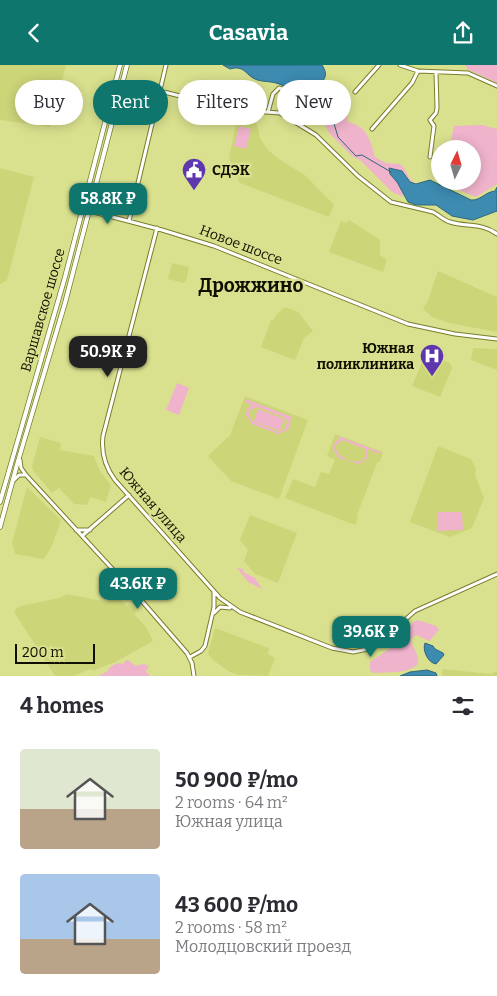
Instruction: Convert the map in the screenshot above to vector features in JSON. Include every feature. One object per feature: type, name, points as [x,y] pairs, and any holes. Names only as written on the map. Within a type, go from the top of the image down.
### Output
[{"type":"main road","name":"Варшавское шоссе","points":[[0,502],[65,277],[120,65]]},
{"type":"main road","name":"Варшавское шоссе","points":[[0,527],[90,211],[127,65]]},
{"type":"street","points":[[163,80],[166,65]]},
{"type":"street","points":[[356,91],[379,65]]},
{"type":"street","points":[[400,65],[418,71],[466,73],[497,86]]},
{"type":"street","points":[[372,129],[412,83],[418,71]]},
{"type":"street","points":[[430,157],[434,126],[430,120],[436,113],[437,108],[436,73]]},
{"type":"street","points":[[268,112],[273,94],[277,90]]},
{"type":"street","points":[[168,93],[236,110],[280,113],[316,135],[358,176],[391,201],[433,212],[444,221],[484,227],[497,235]]},
{"type":"street","points":[[129,221],[152,125]]},
{"type":"street","name":"Новое шоссе","points":[[90,211],[157,228],[214,246],[408,324],[446,333],[497,339]]},
{"type":"street","name":"Южная улица","points":[[157,228],[103,436],[104,461],[110,474],[220,598],[232,608],[332,648],[346,652],[360,652],[379,645],[416,611],[497,575]]},
{"type":"street","points":[[20,455],[20,465],[26,475],[141,600],[190,657],[194,676]]},
{"type":"street","points":[[10,487],[17,476],[26,475]]},
{"type":"street","points":[[122,501],[124,495],[123,488]]},
{"type":"street","points":[[0,497],[3,489]]},
{"type":"street","points":[[82,536],[129,495]]},
{"type":"street","points":[[122,501],[134,501]]},
{"type":"street","points":[[76,530],[90,530]]},
{"type":"street","points":[[89,543],[90,530]]},
{"type":"street","points":[[190,657],[201,651],[205,646],[214,607],[214,591]]},
{"type":"street","points":[[214,607],[220,598]]},
{"type":"street","points":[[212,618],[220,607],[232,608]]},
{"type":"shaded area","points":[[0,65],[66,65],[62,80],[15,80],[15,122],[0,120]]},
{"type":"shaded area","points":[[465,65],[497,65],[497,83],[467,69]]},
{"type":"shaded area","points":[[351,123],[360,127],[370,140],[375,157],[386,163],[400,164],[410,179],[416,184],[410,182],[406,176],[390,174],[397,182],[404,197],[392,192],[329,133],[325,125],[351,125]]},
{"type":"shaded area","points":[[236,125],[257,125],[260,138],[268,150],[306,176],[334,205],[329,217],[240,183],[229,158]]},
{"type":"shaded area","points":[[482,125],[497,129],[497,184],[476,197],[458,190],[481,190],[481,140],[451,140],[454,126]]},
{"type":"shaded area","points":[[239,126],[251,129],[246,149],[234,146]]},
{"type":"shaded area","points":[[0,168],[34,177],[7,280],[0,284]]},
{"type":"shaded area","points":[[349,220],[380,240],[380,255],[387,260],[383,272],[329,252],[341,221],[346,223]]},
{"type":"shaded area","points":[[172,263],[189,267],[184,283],[168,279]]},
{"type":"shaded area","points":[[438,271],[497,297],[497,332],[449,323],[432,317],[423,309],[427,303]]},
{"type":"shaded area","points":[[285,307],[298,312],[313,331],[304,338],[295,360],[261,347],[271,320],[273,321],[276,315]]},
{"type":"shaded area","name":"Южная поликлиника","points":[[426,345],[443,348],[435,367],[437,367],[440,359],[450,363],[452,368],[440,397],[412,386],[422,362],[420,359]]},
{"type":"shaded area","points":[[473,349],[497,349],[497,370],[471,360]]},
{"type":"shaded area","points":[[177,383],[189,388],[179,415],[166,410]]},
{"type":"shaded area","points":[[245,396],[308,420],[279,499],[231,481],[208,456],[230,435]]},
{"type":"shaded area","points":[[246,399],[292,417],[289,420],[288,430],[278,434],[252,424],[246,415],[247,409],[252,405],[245,402]],"holes":[[[258,407],[283,417],[287,421],[285,429],[278,432],[251,420],[249,415],[250,410]]]},
{"type":"shaded area","points":[[258,409],[284,419],[280,431],[254,421]]},
{"type":"shaded area","points":[[335,434],[383,452],[357,515],[358,518],[355,525],[285,498],[293,479],[315,487],[321,472],[329,474],[335,460],[327,456]]},
{"type":"shaded area","points":[[40,437],[61,443],[60,450],[94,456],[100,471],[111,485],[106,502],[90,497],[87,505],[74,504],[59,488],[52,493],[33,470],[32,466]]},
{"type":"shaded area","points":[[338,437],[381,452],[380,454],[368,449],[367,459],[359,464],[339,458],[333,449],[335,442],[340,439]],"holes":[[[343,440],[365,449],[364,460],[350,461],[338,453],[336,445]]]},
{"type":"shaded area","points":[[438,446],[471,459],[476,469],[475,475],[484,498],[472,528],[450,537],[410,522]]},
{"type":"shaded area","points":[[27,487],[61,520],[52,546],[44,559],[15,554],[12,543]]},
{"type":"shaded area","points":[[437,512],[462,512],[463,530],[437,531]]},
{"type":"shaded area","points":[[250,515],[297,533],[278,583],[255,574],[244,561],[248,550],[240,540]]},
{"type":"shaded area","points":[[237,568],[243,569],[243,572],[255,578],[262,589],[248,582]]},
{"type":"shaded area","points":[[67,594],[107,602],[115,594],[127,606],[130,604],[137,611],[134,614],[146,627],[153,641],[115,662],[93,671],[90,669],[74,676],[55,676],[14,612],[18,607],[59,598]]},
{"type":"shaded area","points":[[418,620],[436,626],[439,630],[429,641],[416,635],[411,639],[418,664],[403,671],[373,673],[370,670],[370,662],[392,647],[413,622]]},
{"type":"shaded area","points":[[215,628],[269,648],[268,654],[275,658],[268,676],[239,675],[230,672],[214,661],[208,654]]},
{"type":"shaded area","points":[[128,660],[136,666],[143,664],[149,666],[146,671],[150,676],[98,676],[108,671],[114,664],[124,664]]},
{"type":"shaded area","points":[[442,669],[491,674],[497,671],[497,676],[442,676]]},
{"type":"water","points":[[223,65],[322,65],[325,75],[323,80],[277,80],[277,83],[255,79],[238,68],[230,69]]},
{"type":"water","points":[[389,168],[402,171],[410,182],[416,184],[430,180],[431,190],[450,190],[471,200],[495,191],[497,187],[497,211],[473,220],[452,216],[436,205],[416,205],[408,202],[397,182],[390,174]]},
{"type":"water","points":[[425,643],[443,653],[444,655],[436,664],[426,656]]},
{"type":"water","points":[[427,670],[436,673],[437,676],[400,676],[410,672]]},
{"type":"waterway","points":[[334,125],[338,137],[356,156],[362,155],[391,172]]},
{"type":"place","name":"СДЭК","points":[[194,191]]},
{"type":"place","name":"Южная поликлиника","points":[[432,377]]},
{"type":"district","name":"Дрожжино","points":[[251,285]]}]
